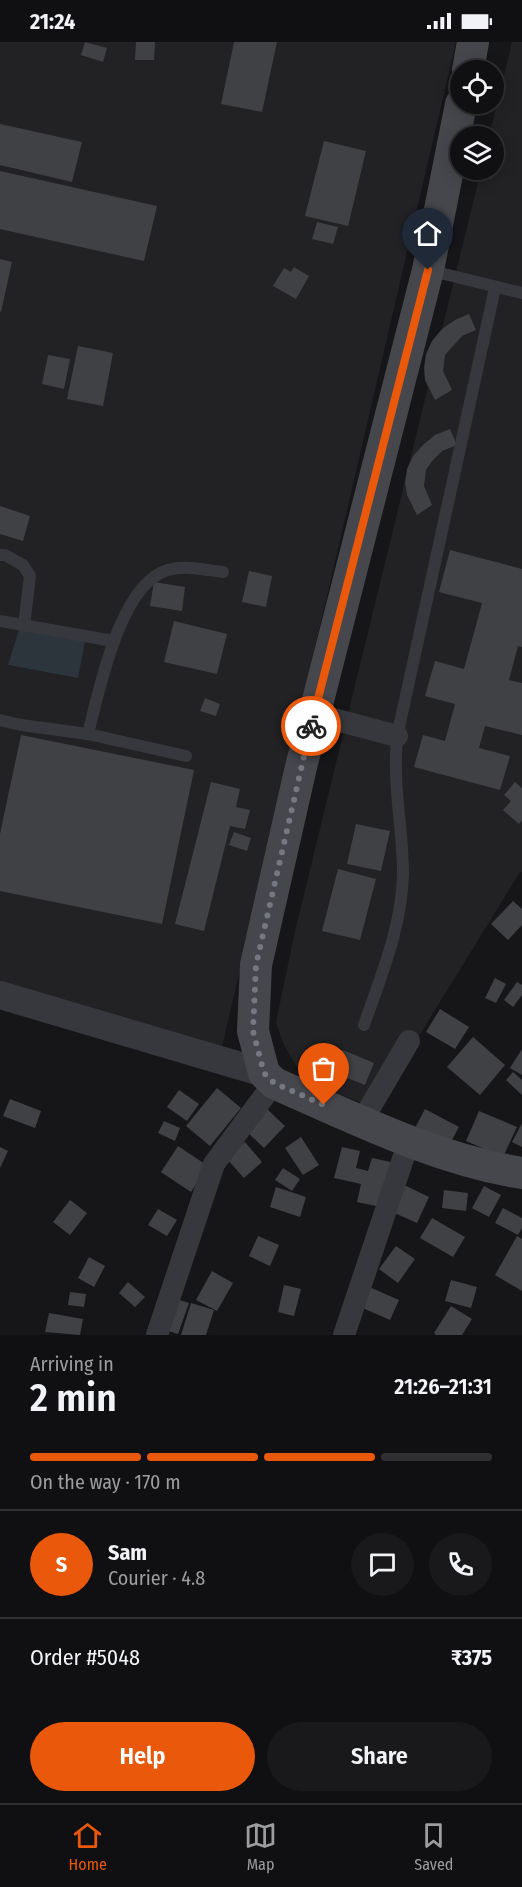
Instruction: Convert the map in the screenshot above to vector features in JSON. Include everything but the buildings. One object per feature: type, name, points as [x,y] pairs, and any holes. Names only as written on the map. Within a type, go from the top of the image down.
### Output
[{"type":"main road","points":[[470,60],[473,42]]},
{"type":"main road","points":[[459,114],[428,270],[314,714],[256,965],[253,1031],[269,1078],[409,1141],[488,1168],[522,1173]]},
{"type":"street","points":[[314,714],[397,736]]},
{"type":"street","points":[[0,995],[269,1078],[214,1164],[157,1335]]},
{"type":"street","points":[[362,1121],[409,1041]]},
{"type":"street","points":[[344,1335],[409,1141]]},
{"type":"lane","points":[[428,270],[522,293]]},
{"type":"lane","points":[[364,1025],[394,936],[403,877],[394,763],[397,736],[495,288]]},
{"type":"lane","points":[[0,555],[5,555],[23,565],[30,576],[24,626]]},
{"type":"lane","points":[[88,734],[113,641],[132,602],[143,586],[166,570],[189,567],[223,572]]},
{"type":"lane","points":[[0,621],[113,641]]},
{"type":"lane","points":[[0,720],[88,734],[186,756]]},
{"type":"shaded area","points":[[0,42],[456,42],[222,1047],[0,983]]},
{"type":"shaded area","points":[[512,42],[522,42],[522,872],[374,1109],[322,1086],[296,1066],[283,1043],[276,1022],[295,931],[479,180],[504,180],[504,126],[491,126],[494,114],[504,114],[504,75]]},
{"type":"shaded area","points":[[19,630],[85,641],[78,678],[8,665]]},
{"type":"way so far","points":[[311,726],[256,965],[253,1031],[264,1073],[274,1083],[324,1105]]},
{"type":"route","points":[[311,726],[428,270]]}]
